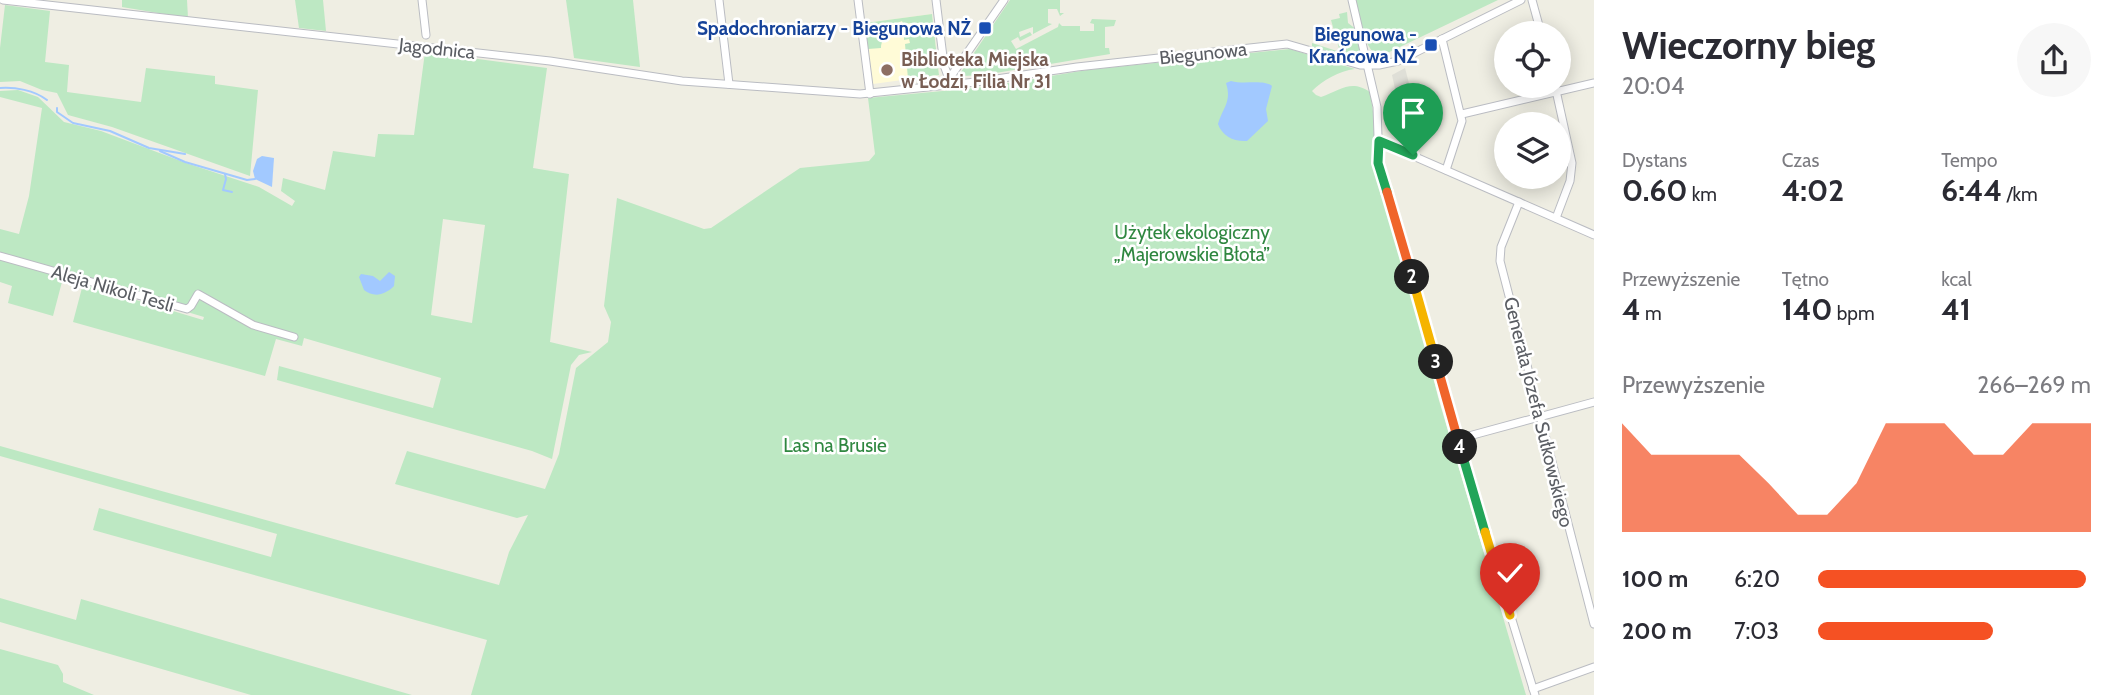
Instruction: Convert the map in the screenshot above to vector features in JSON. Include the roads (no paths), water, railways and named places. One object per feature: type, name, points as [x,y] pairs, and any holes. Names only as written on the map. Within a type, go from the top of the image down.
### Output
[{"type":"street","name":"Jagodnica","points":[[3,0],[550,61],[672,80],[870,94]]},
{"type":"street","points":[[422,0],[426,35]]},
{"type":"street","points":[[719,0],[729,84]]},
{"type":"street","points":[[858,0],[870,94]]},
{"type":"street","points":[[936,0],[944,65],[950,81]]},
{"type":"street","points":[[995,0],[998,9]]},
{"type":"street","points":[[950,81],[1004,0]]},
{"type":"street","points":[[1352,0],[1377,107],[1379,166],[1534,692],[1594,667]]},
{"type":"street","name":"Biegunowa","points":[[870,94],[950,81],[988,81],[1089,65],[1287,44],[1367,66],[1398,61],[1521,0]]},
{"type":"street","points":[[1532,0],[1538,21]]},
{"type":"street","points":[[1442,39],[1462,114],[1461,128],[1446,170]]},
{"type":"street","points":[[1571,87],[1594,83]]},
{"type":"street","points":[[1462,114],[1522,98]]},
{"type":"street","points":[[1556,218],[1570,181],[1572,163],[1558,98]]},
{"type":"street","points":[[1379,141],[1594,235]]},
{"type":"street","name":"Generała Józefa Sułkowskiego","points":[[1519,202],[1501,247],[1500,261],[1594,624]]},
{"type":"street","name":"Aleja Nikoli Tesli","points":[[0,256],[187,309],[198,294],[253,325],[294,337]]},
{"type":"street","points":[[1458,439],[1594,402]]},
{"type":"water","points":[[1231,81],[1272,86],[1266,109],[1268,121],[1247,141],[1229,137],[1222,132],[1218,124],[1227,100],[1226,83]]},
{"type":"water","points":[[262,156],[274,158],[272,187],[255,179],[253,171],[257,159]]},
{"type":"water","points":[[389,272],[395,276],[391,289],[376,295],[364,290],[359,277],[361,274],[373,276],[380,281]]},
{"type":"waterway","points":[[0,88],[24,90],[47,100]]},
{"type":"waterway","points":[[57,108],[57,112],[73,123],[110,131],[149,148],[185,154]]},
{"type":"waterway","points":[[160,151],[185,162],[247,180],[255,179]]},
{"type":"waterway","points":[[225,174],[223,190],[232,192]]},
{"type":"place","name":"Spadochroniarzy - Biegunowa NŻ","points":[[985,28]]},
{"type":"place","name":"Biegunowa - Krańcowa NŻ","points":[[1431,45]]},
{"type":"place","name":"Biblioteka Miejska w Łodzi, Filia Nr 31","points":[[887,70]]},
{"type":"park label","name":"Użytek ekologiczny „Majerowskie Błota”","points":[[1192,243]]},
{"type":"park label","name":"Las na Brusie","points":[[835,445]]}]
